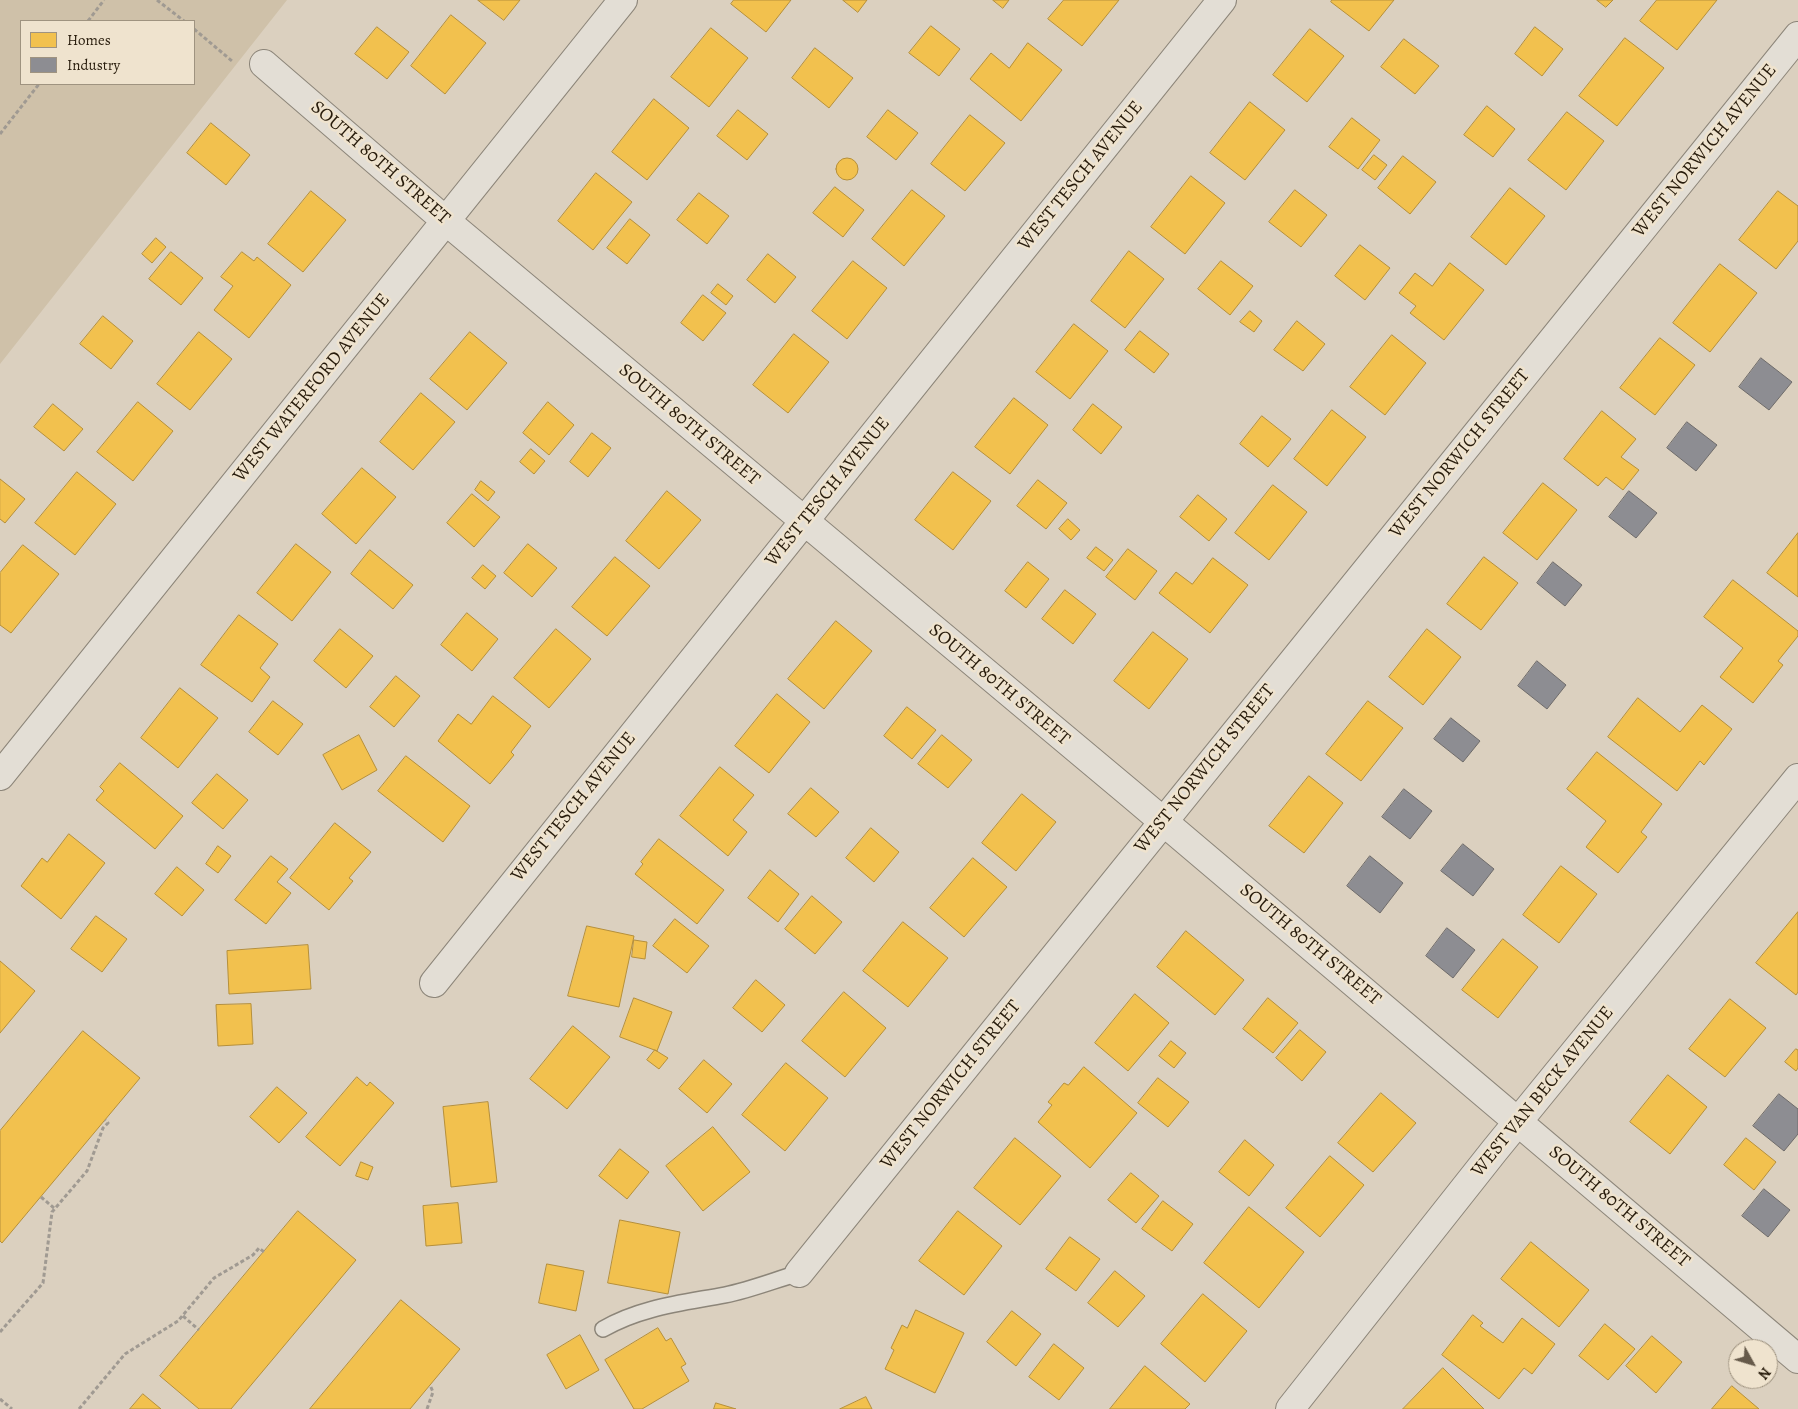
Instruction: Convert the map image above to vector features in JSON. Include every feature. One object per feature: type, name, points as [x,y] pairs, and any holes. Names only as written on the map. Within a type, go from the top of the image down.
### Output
[{"type":"street","name":"WEST WATERFORD AVENUE","points":[[0,776],[623,0]]},
{"type":"street","name":"WEST TESCH AVENUE","points":[[434,983],[1222,0]]},
{"type":"street","name":"WEST NORWICH AVENUE","points":[[1612,266],[1798,36]]},
{"type":"street","name":"SOUTH 80TH STREET","points":[[264,64],[446,221],[1163,821],[1798,1360]]},
{"type":"street","name":"WEST NORWICH STREET","points":[[799,1273],[1612,266]]},
{"type":"street","name":"WEST VAN BECK AVENUE","points":[[1290,1409],[1518,1121],[1798,778]]},
{"type":"lane","points":[[603,1329],[620,1319],[638,1313],[678,1303],[727,1295],[799,1273]]},
{"type":"path","points":[[89,20],[104,0]]},
{"type":"path","points":[[157,0],[183,20]]},
{"type":"path","points":[[195,31],[237,64],[264,64]]},
{"type":"path","points":[[0,134],[38,85]]},
{"type":"path","points":[[0,1332],[43,1283],[52,1212],[87,1171],[103,1128],[108,1122],[105,1120]]},
{"type":"path","points":[[41,1197],[54,1208]]},
{"type":"path","points":[[79,1409],[125,1354],[178,1321],[214,1278],[253,1255],[260,1248],[264,1252]]},
{"type":"path","points":[[183,1316],[199,1330]]},
{"type":"path","points":[[427,1409],[432,1392],[430,1385]]},
{"type":"path","points":[[0,1399],[12,1409]]},
{"type":"shaded area","points":[[0,0],[287,0],[0,364]]},
{"type":"building: Homes","points":[[478,0],[520,0],[504,20]]},
{"type":"building: Homes","points":[[734,0],[791,0],[766,32],[731,4]]},
{"type":"building: Homes","points":[[843,0],[867,0],[858,12]]},
{"type":"building: Homes","points":[[993,0],[1009,0],[1003,8]]},
{"type":"building: Homes","points":[[1064,0],[1119,0],[1082,46],[1048,19]]},
{"type":"building: Homes","points":[[1332,0],[1394,0],[1369,31],[1331,2]]},
{"type":"building: Homes","points":[[1597,0],[1613,0],[1606,7]]},
{"type":"building: Homes","points":[[1657,0],[1717,0],[1677,50],[1640,21]]},
{"type":"building: Homes","points":[[451,15],[486,43],[445,94],[411,66]]},
{"type":"building: Homes","points":[[931,26],[960,49],[939,76],[909,53]]},
{"type":"building: Homes","points":[[377,27],[409,52],[387,79],[355,54]]},
{"type":"building: Homes","points":[[1535,27],[1563,49],[1542,76],[1515,54]]},
{"type":"building: Homes","points":[[711,28],[748,58],[709,107],[671,77]]},
{"type":"building: Homes","points":[[1310,29],[1344,56],[1307,102],[1273,75]]},
{"type":"building: Homes","points":[[1625,38],[1664,68],[1617,126],[1579,96]]},
{"type":"building: Homes","points":[[1404,39],[1439,66],[1415,94],[1381,67]]},
{"type":"building: Homes","points":[[1028,43],[1062,70],[1021,121],[970,79],[991,53],[1009,68]]},
{"type":"building: Homes","points":[[815,48],[853,78],[829,108],[792,78]]},
{"type":"building: Homes","points":[[654,99],[689,128],[647,180],[612,152]]},
{"type":"building: Homes","points":[[1250,102],[1285,130],[1245,180],[1210,153]]},
{"type":"building: Homes","points":[[1487,106],[1515,129],[1493,157],[1464,135]]},
{"type":"building: Homes","points":[[738,110],[768,134],[747,160],[717,136]]},
{"type":"building: Homes","points":[[888,110],[918,133],[896,160],[867,137]]},
{"type":"building: Homes","points":[[1567,112],[1604,141],[1566,190],[1528,160]]},
{"type":"building: Homes","points":[[970,115],[1005,143],[965,191],[931,164]]},
{"type":"building: Homes","points":[[1352,118],[1380,140],[1358,169],[1329,147]]},
{"type":"building: Homes","points":[[211,123],[250,155],[226,185],[187,153]]},
{"type":"building: Homes","points":[[1374,155],[1387,165],[1375,180],[1362,170]]},
{"type":"building: Homes","points":[[1403,156],[1436,182],[1410,214],[1378,188]]},
{"type":"building: Homes","points":[[847,158],[855,161],[858,169],[855,177],[847,180],[839,177],[836,169],[839,161]]},
{"type":"building: Homes","points":[[596,173],[632,202],[593,250],[558,221]]},
{"type":"building: Homes","points":[[1191,176],[1225,203],[1185,254],[1151,227]]},
{"type":"building: Homes","points":[[835,187],[864,210],[843,237],[813,213]]},
{"type":"building: Homes","points":[[1510,188],[1545,216],[1506,265],[1471,237]]},
{"type":"building: Homes","points":[[912,190],[945,216],[904,266],[872,239]]},
{"type":"building: Homes","points":[[1295,190],[1327,215],[1301,247],[1269,222]]},
{"type":"building: Homes","points":[[311,191],[346,220],[303,272],[268,244]]},
{"type":"building: Homes","points":[[1778,191],[1798,206],[1798,241],[1776,269],[1739,240]]},
{"type":"building: Homes","points":[[699,193],[729,216],[707,244],[677,220]]},
{"type":"building: Homes","points":[[630,219],[650,235],[627,264],[607,248]]},
{"type":"building: Homes","points":[[156,238],[166,247],[152,263],[142,254]]},
{"type":"building: Homes","points":[[1360,245],[1390,268],[1365,300],[1335,276]]},
{"type":"building: Homes","points":[[1129,251],[1164,279],[1125,328],[1091,301]]},
{"type":"building: Homes","points":[[171,252],[203,278],[181,305],[149,279]]},
{"type":"building: Homes","points":[[242,252],[254,261],[257,257],[291,285],[249,338],[214,310],[233,286],[221,277]]},
{"type":"building: Homes","points":[[768,254],[796,277],[775,303],[747,280]]},
{"type":"building: Homes","points":[[853,261],[887,288],[847,339],[812,311]]},
{"type":"building: Homes","points":[[1221,261],[1253,286],[1230,315],[1198,289]]},
{"type":"building: Homes","points":[[1450,263],[1484,290],[1444,340],[1410,313],[1416,306],[1399,293],[1415,273],[1432,286]]},
{"type":"building: Homes","points":[[1720,264],[1757,293],[1710,352],[1673,323]]},
{"type":"building: Homes","points":[[718,284],[733,296],[726,305],[711,293]]},
{"type":"building: Homes","points":[[703,295],[726,313],[703,341],[681,323]]},
{"type":"building: Homes","points":[[1250,311],[1262,321],[1254,332],[1240,322]]},
{"type":"building: Homes","points":[[103,316],[133,341],[111,369],[80,344]]},
{"type":"building: Homes","points":[[1297,321],[1325,344],[1303,371],[1274,350]]},
{"type":"building: Homes","points":[[1074,324],[1108,351],[1070,399],[1036,372]]},
{"type":"building: Homes","points":[[1140,331],[1169,354],[1154,373],[1125,350]]},
{"type":"building: Homes","points":[[199,332],[232,359],[190,410],[157,384]]},
{"type":"building: Homes","points":[[470,332],[507,363],[467,410],[430,379]]},
{"type":"building: Homes","points":[[794,334],[829,362],[788,413],[753,385]]},
{"type":"building: Homes","points":[[1392,335],[1426,363],[1385,415],[1350,387]]},
{"type":"building: Homes","points":[[1660,338],[1695,365],[1655,415],[1620,388]]},
{"type":"building: Homes","points":[[421,393],[455,422],[413,470],[380,442]]},
{"type":"building: Homes","points":[[1014,398],[1048,425],[1010,474],[975,447]]},
{"type":"building: Homes","points":[[138,402],[173,431],[133,481],[97,452]]},
{"type":"building: Homes","points":[[548,402],[574,425],[549,455],[523,433]]},
{"type":"building: Homes","points":[[53,404],[83,429],[64,451],[34,427]]},
{"type":"building: Homes","points":[[1093,404],[1122,427],[1101,454],[1073,430]]},
{"type":"building: Homes","points":[[1332,410],[1366,437],[1327,486],[1294,459]]},
{"type":"building: Homes","points":[[1602,411],[1636,439],[1621,457],[1639,470],[1623,490],[1606,477],[1598,486],[1564,459]]},
{"type":"building: Homes","points":[[1262,416],[1291,439],[1268,467],[1240,444]]},
{"type":"building: Homes","points":[[592,433],[611,448],[588,477],[570,462]]},
{"type":"building: Homes","points":[[531,449],[545,461],[534,474],[520,462]]},
{"type":"building: Homes","points":[[362,468],[396,497],[356,544],[322,514]]},
{"type":"building: Homes","points":[[77,472],[116,504],[75,555],[35,523]]},
{"type":"building: Homes","points":[[953,472],[991,501],[953,550],[915,520]]},
{"type":"building: Homes","points":[[0,479],[25,499],[5,523],[0,519]]},
{"type":"building: Homes","points":[[1038,480],[1067,503],[1046,529],[1017,506]]},
{"type":"building: Homes","points":[[481,481],[495,492],[488,501],[475,490]]},
{"type":"building: Homes","points":[[1543,483],[1577,510],[1537,560],[1503,533]]},
{"type":"building: Homes","points":[[1273,485],[1307,512],[1269,560],[1235,533]]},
{"type":"building: Homes","points":[[667,491],[701,520],[659,569],[626,541]]},
{"type":"building: Homes","points":[[472,494],[500,517],[474,547],[447,523]]},
{"type":"building: Homes","points":[[1198,495],[1227,519],[1209,541],[1180,517]]},
{"type":"building: Homes","points":[[1068,519],[1080,530],[1071,540],[1059,529]]},
{"type":"building: Homes","points":[[1798,533],[1798,597],[1767,573]]},
{"type":"building: Homes","points":[[296,544],[331,572],[292,621],[257,593]]},
{"type":"building: Homes","points":[[528,544],[557,568],[532,597],[504,573]]},
{"type":"building: Homes","points":[[23,545],[59,574],[11,633],[0,625],[0,573]]},
{"type":"building: Homes","points":[[1096,547],[1113,560],[1104,571],[1087,558]]},
{"type":"building: Homes","points":[[1128,549],[1157,571],[1135,600],[1106,577]]},
{"type":"building: Homes","points":[[370,550],[413,585],[393,609],[351,574]]},
{"type":"building: Homes","points":[[615,557],[650,586],[607,636],[572,607]]},
{"type":"building: Homes","points":[[1484,557],[1518,583],[1481,630],[1447,604]]},
{"type":"building: Homes","points":[[1213,558],[1248,585],[1210,633],[1159,593],[1176,572],[1192,584]]},
{"type":"building: Homes","points":[[1028,562],[1049,579],[1026,608],[1005,591]]},
{"type":"building: Homes","points":[[483,565],[496,576],[485,589],[472,578]]},
{"type":"building: Homes","points":[[1733,580],[1798,631],[1798,636],[1778,661],[1783,665],[1753,703],[1720,677],[1743,648],[1704,617]]},
{"type":"building: Homes","points":[[1065,590],[1096,614],[1073,644],[1042,619]]},
{"type":"building: Homes","points":[[467,613],[498,639],[472,671],[441,645]]},
{"type":"building: Homes","points":[[239,615],[278,644],[260,668],[270,677],[252,702],[201,665]]},
{"type":"building: Homes","points":[[836,621],[872,651],[824,709],[788,679]]},
{"type":"building: Homes","points":[[340,629],[373,656],[346,688],[314,661]]},
{"type":"building: Homes","points":[[556,629],[591,659],[549,708],[514,678]]},
{"type":"building: Homes","points":[[1427,629],[1461,657],[1423,705],[1389,677]]},
{"type":"building: Homes","points":[[1153,632],[1188,659],[1149,709],[1114,681]]},
{"type":"building: Homes","points":[[396,676],[420,696],[394,727],[370,707]]},
{"type":"building: Homes","points":[[180,688],[218,718],[178,768],[141,738]]},
{"type":"building: Homes","points":[[777,694],[810,722],[769,773],[735,746]]},
{"type":"building: Homes","points":[[493,696],[531,726],[511,752],[514,755],[490,784],[438,741],[458,714],[471,724]]},
{"type":"building: Homes","points":[[1638,698],[1680,732],[1702,705],[1732,729],[1704,765],[1700,761],[1677,791],[1608,737]]},
{"type":"building: Homes","points":[[273,701],[303,724],[278,755],[249,732]]},
{"type":"building: Homes","points":[[1368,701],[1403,728],[1361,781],[1326,754]]},
{"type":"building: Homes","points":[[907,707],[936,730],[912,759],[884,736]]},
{"type":"building: Homes","points":[[359,735],[377,770],[342,790],[323,755]]},
{"type":"building: Homes","points":[[942,735],[972,760],[948,788],[918,764]]},
{"type":"building: Homes","points":[[1597,752],[1662,804],[1641,832],[1647,837],[1618,873],[1586,847],[1606,821],[1567,789]]},
{"type":"building: Homes","points":[[406,756],[470,806],[443,842],[378,791]]},
{"type":"building: Homes","points":[[120,763],[183,816],[155,849],[96,800],[104,791],[100,787]]},
{"type":"building: Homes","points":[[720,767],[754,795],[733,820],[747,832],[728,856],[680,816]]},
{"type":"building: Homes","points":[[217,774],[248,800],[223,829],[192,803]]},
{"type":"building: Homes","points":[[1309,776],[1343,803],[1304,853],[1269,826]]},
{"type":"building: Homes","points":[[811,788],[839,812],[816,837],[788,814]]},
{"type":"building: Homes","points":[[1022,794],[1056,822],[1016,871],[982,843]]},
{"type":"building: Homes","points":[[335,823],[371,852],[349,878],[353,881],[329,910],[290,878]]},
{"type":"building: Homes","points":[[871,828],[899,852],[874,882],[846,858]]},
{"type":"building: Homes","points":[[69,834],[105,863],[61,919],[21,886],[42,858],[47,862]]},
{"type":"building: Homes","points":[[659,839],[724,890],[697,924],[635,874],[643,864],[641,862]]},
{"type":"building: Homes","points":[[218,846],[231,856],[218,873],[206,864]]},
{"type":"building: Homes","points":[[271,856],[288,869],[277,882],[291,893],[266,924],[235,900]]},
{"type":"building: Homes","points":[[973,858],[1007,887],[964,937],[930,908]]},
{"type":"building: Homes","points":[[1561,866],[1597,894],[1559,943],[1523,915]]},
{"type":"building: Homes","points":[[177,867],[204,890],[182,916],[155,894]]},
{"type":"building: Homes","points":[[770,870],[799,894],[778,922],[748,898]]},
{"type":"building: Homes","points":[[812,896],[842,922],[815,954],[785,929]]},
{"type":"building: Homes","points":[[1798,912],[1798,992],[1796,995],[1756,963]]},
{"type":"building: Homes","points":[[96,916],[127,939],[102,972],[71,949]]},
{"type":"building: Homes","points":[[675,919],[709,946],[687,973],[653,946]]},
{"type":"building: Homes","points":[[903,922],[948,958],[908,1007],[863,971]]},
{"type":"building: Homes","points":[[587,926],[634,936],[619,1007],[568,996]]},
{"type":"building: Homes","points":[[1186,931],[1244,980],[1215,1015],[1157,967]]},
{"type":"building: Homes","points":[[1503,939],[1538,967],[1498,1018],[1462,990]]},
{"type":"building: Homes","points":[[634,940],[647,942],[645,959],[632,957]]},
{"type":"building: Homes","points":[[308,945],[311,989],[229,994],[227,951]]},
{"type":"building: Homes","points":[[0,961],[35,991],[0,1033]]},
{"type":"building: Homes","points":[[756,980],[785,1005],[762,1032],[733,1008]]},
{"type":"building: Homes","points":[[844,992],[886,1028],[845,1077],[802,1041]]},
{"type":"building: Homes","points":[[1135,994],[1169,1023],[1128,1071],[1095,1043]]},
{"type":"building: Homes","points":[[634,998],[672,1012],[657,1051],[620,1037]]},
{"type":"building: Homes","points":[[1268,998],[1298,1023],[1273,1053],[1243,1029]]},
{"type":"building: Homes","points":[[1730,999],[1766,1028],[1725,1077],[1689,1049]]},
{"type":"building: Homes","points":[[251,1004],[253,1044],[218,1046],[216,1005]]},
{"type":"building: Homes","points":[[573,1026],[610,1057],[567,1109],[530,1079]]},
{"type":"building: Homes","points":[[1300,1030],[1326,1052],[1302,1081],[1276,1058]]},
{"type":"building: Homes","points":[[83,1031],[140,1078],[2,1243],[0,1241],[0,1131]]},
{"type":"building: Homes","points":[[1171,1041],[1186,1053],[1174,1068],[1159,1056]]},
{"type":"building: Homes","points":[[1796,1049],[1798,1050],[1798,1068],[1796,1071],[1785,1062]]},
{"type":"building: Homes","points":[[655,1050],[668,1058],[659,1069],[647,1060]]},
{"type":"building: Homes","points":[[704,1060],[732,1084],[707,1113],[679,1089]]},
{"type":"building: Homes","points":[[786,1063],[828,1098],[785,1151],[742,1115]]},
{"type":"building: Homes","points":[[1084,1067],[1137,1113],[1090,1168],[1038,1122],[1052,1105],[1048,1102],[1064,1083],[1068,1085]]},
{"type":"building: Homes","points":[[1668,1075],[1707,1107],[1670,1154],[1630,1122]]},
{"type":"building: Homes","points":[[357,1077],[367,1086],[370,1082],[394,1103],[340,1166],[306,1137]]},
{"type":"building: Homes","points":[[1158,1078],[1189,1102],[1168,1127],[1138,1103]]},
{"type":"building: Homes","points":[[277,1087],[307,1113],[279,1143],[250,1117]]},
{"type":"building: Homes","points":[[1381,1093],[1416,1123],[1373,1172],[1338,1143]]},
{"type":"building: Homes","points":[[488,1102],[497,1182],[451,1187],[443,1107]]},
{"type":"building: Homes","points":[[713,1127],[750,1172],[703,1211],[666,1166]]},
{"type":"building: Homes","points":[[1015,1138],[1061,1176],[1020,1225],[974,1188]]},
{"type":"building: Homes","points":[[1746,1138],[1776,1162],[1754,1190],[1724,1165]]},
{"type":"building: Homes","points":[[1245,1140],[1274,1165],[1249,1196],[1219,1172]]},
{"type":"building: Homes","points":[[620,1149],[649,1172],[627,1199],[599,1176]]},
{"type":"building: Homes","points":[[1330,1156],[1364,1185],[1320,1237],[1286,1208]]},
{"type":"building: Homes","points":[[361,1162],[373,1167],[368,1180],[356,1176]]},
{"type":"building: Homes","points":[[1131,1173],[1159,1196],[1136,1223],[1108,1200]]},
{"type":"building: Homes","points":[[1163,1201],[1193,1224],[1172,1251],[1142,1229]]},
{"type":"building: Homes","points":[[458,1203],[462,1243],[426,1246],[423,1206]]},
{"type":"building: Homes","points":[[1249,1207],[1304,1252],[1259,1308],[1204,1263]]},
{"type":"building: Homes","points":[[298,1211],[356,1260],[231,1409],[199,1409],[160,1376]]},
{"type":"building: Homes","points":[[958,1211],[1002,1246],[964,1295],[919,1261]]},
{"type":"building: Homes","points":[[620,1220],[680,1232],[668,1294],[608,1283]]},
{"type":"building: Homes","points":[[1070,1237],[1100,1259],[1076,1291],[1046,1269]]},
{"type":"building: Homes","points":[[1531,1242],[1589,1290],[1559,1327],[1501,1279]]},
{"type":"building: Homes","points":[[547,1264],[584,1271],[576,1311],[539,1303]]},
{"type":"building: Homes","points":[[1115,1271],[1145,1296],[1118,1327],[1088,1303]]},
{"type":"building: Homes","points":[[1203,1294],[1247,1331],[1205,1382],[1161,1344]]},
{"type":"building: Homes","points":[[401,1300],[460,1349],[410,1409],[310,1409]]},
{"type":"building: Homes","points":[[916,1310],[964,1333],[935,1393],[885,1369],[894,1350],[891,1348],[902,1325],[907,1328]]},
{"type":"building: Homes","points":[[1012,1311],[1041,1334],[1016,1366],[987,1342]]},
{"type":"building: Homes","points":[[1473,1315],[1483,1323],[1480,1326],[1503,1343],[1522,1318],[1555,1344],[1532,1374],[1524,1368],[1499,1399],[1442,1355]]},
{"type":"building: Homes","points":[[1605,1324],[1635,1349],[1608,1380],[1579,1356]]},
{"type":"building: Homes","points":[[658,1328],[666,1341],[671,1338],[686,1364],[681,1367],[689,1381],[642,1409],[634,1409],[605,1360]]},
{"type":"building: Homes","points":[[580,1335],[599,1370],[566,1389],[547,1355]]},
{"type":"building: Homes","points":[[1652,1336],[1682,1362],[1656,1393],[1626,1366]]},
{"type":"building: Homes","points":[[1054,1344],[1084,1368],[1059,1400],[1029,1377]]},
{"type":"building: Homes","points":[[1145,1366],[1190,1404],[1185,1409],[1110,1409]]},
{"type":"building: Homes","points":[[1443,1368],[1484,1409],[1403,1409]]},
{"type":"building: Homes","points":[[1729,1389],[1736,1389],[1759,1409],[1712,1409]]},
{"type":"building: Homes","points":[[143,1394],[161,1409],[130,1409]]},
{"type":"building: Homes","points":[[866,1397],[872,1409],[840,1409]]},
{"type":"building: Homes","points":[[716,1403],[736,1409],[714,1409]]},
{"type":"building: Industry","points":[[1761,358],[1792,382],[1769,410],[1739,387]]},
{"type":"building: Industry","points":[[1687,422],[1717,445],[1696,471],[1667,448]]},
{"type":"building: Industry","points":[[1629,491],[1657,513],[1636,538],[1609,517]]},
{"type":"building: Industry","points":[[1553,562],[1582,585],[1565,606],[1537,583]]},
{"type":"building: Industry","points":[[1537,661],[1566,685],[1547,709],[1518,686]]},
{"type":"building: Industry","points":[[1451,718],[1480,741],[1463,762],[1434,739]]},
{"type":"building: Industry","points":[[1404,789],[1432,811],[1410,839],[1382,817]]},
{"type":"building: Industry","points":[[1463,844],[1494,869],[1473,896],[1441,871]]},
{"type":"building: Industry","points":[[1370,856],[1403,883],[1380,913],[1347,886]]},
{"type":"building: Industry","points":[[1447,928],[1475,950],[1453,978],[1426,956]]},
{"type":"building: Industry","points":[[1779,1094],[1798,1109],[1798,1134],[1784,1151],[1753,1126]]},
{"type":"building: Industry","points":[[1764,1189],[1790,1210],[1768,1237],[1742,1216]]}]
